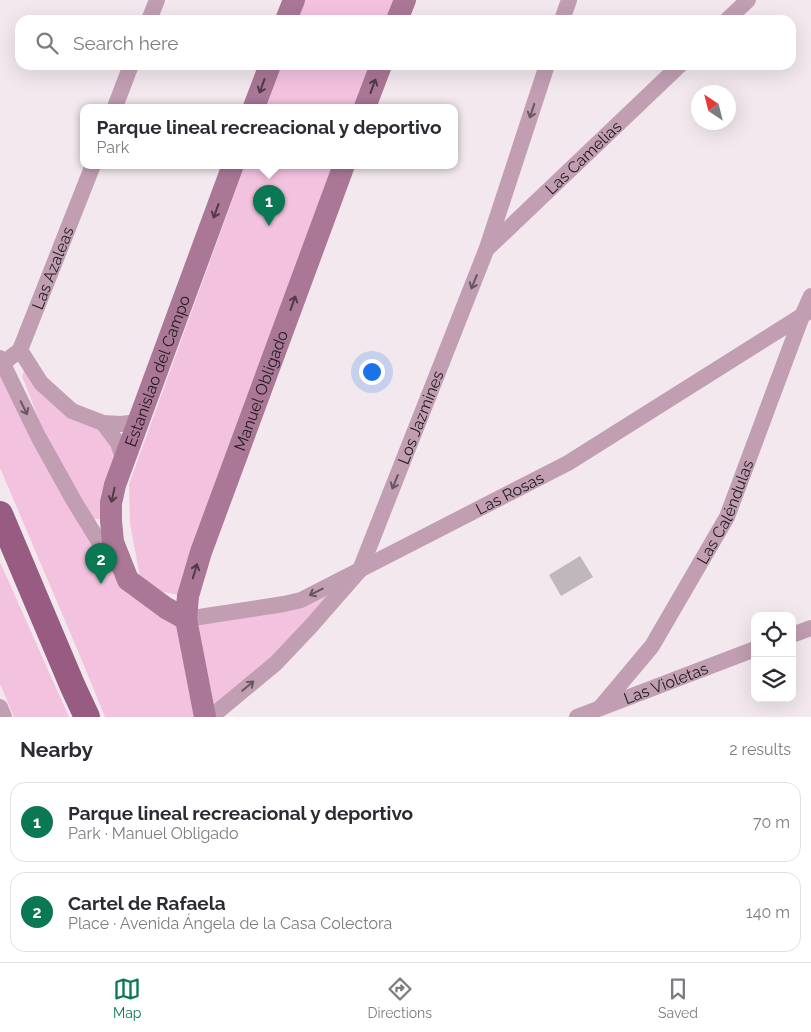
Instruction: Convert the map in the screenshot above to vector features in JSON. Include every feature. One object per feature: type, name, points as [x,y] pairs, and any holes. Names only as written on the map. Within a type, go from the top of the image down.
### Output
[{"type":"main road","points":[[0,514],[87,716]]},
{"type":"street","points":[[151,15],[157,0]]},
{"type":"street","points":[[288,15],[294,0]]},
{"type":"street","points":[[399,15],[405,0]]},
{"type":"street","points":[[564,15],[568,0]]},
{"type":"street","points":[[732,15],[748,0]]},
{"type":"street","points":[[116,104],[130,70]]},
{"type":"street","points":[[255,104],[268,70]]},
{"type":"street","points":[[366,104],[379,70]]},
{"type":"street","name":"Los Jazmines","points":[[211,717],[276,663],[360,570],[487,248],[545,70]]},
{"type":"street","name":"Las Camelias","points":[[487,248],[675,70]]},
{"type":"street","name":"Las Azaleas","points":[[20,350],[91,169]]},
{"type":"street","name":"Estanislao del Campo","points":[[128,580],[113,542],[111,504],[115,485],[232,169]]},
{"type":"street","name":"Manuel Obligado","points":[[205,717],[186,619],[188,596],[201,552],[343,169]]},
{"type":"street","name":"Las Caléndulas","points":[[600,708],[652,646],[727,516],[811,296]]},
{"type":"street","name":"Las Rosas","points":[[186,619],[301,600],[568,463],[806,313]]},
{"type":"street","points":[[138,422],[121,424],[103,422],[72,411],[41,383],[20,350],[1,361],[39,438],[98,540],[128,580],[166,608],[186,619]]},
{"type":"street","points":[[103,422],[118,443],[124,461]]},
{"type":"street","points":[[796,634],[811,628]]},
{"type":"street","name":"Las Violetas","points":[[577,717],[751,651]]},
{"type":"street","points":[[0,707],[4,717]]},
{"type":"shaded area","points":[[304,0],[398,0],[393,15],[299,15]]},
{"type":"shaded area","points":[[279,70],[372,70],[359,104],[266,104]]},
{"type":"shaded area","points":[[244,169],[336,169],[179,595],[153,590],[140,577],[130,523],[129,484]]},
{"type":"shaded area","points":[[26,366],[100,426],[119,460],[104,519],[94,519],[78,497],[40,422],[22,376]]},
{"type":"shaded area","points":[[0,376],[68,503],[182,624],[197,717],[105,717],[0,468]]},
{"type":"shaded area","points":[[0,562],[69,717],[14,717],[0,684]]},
{"type":"shaded area","points":[[347,580],[311,619],[207,717],[191,621]]},
{"type":"building","points":[[580,556],[593,577],[561,596],[549,575]]},
{"type":"place","name":"Parque lineal recreacional y deportivo","points":[[269,226]]},
{"type":"place","name":"Cartel de Rafaela","points":[[101,584]]}]
